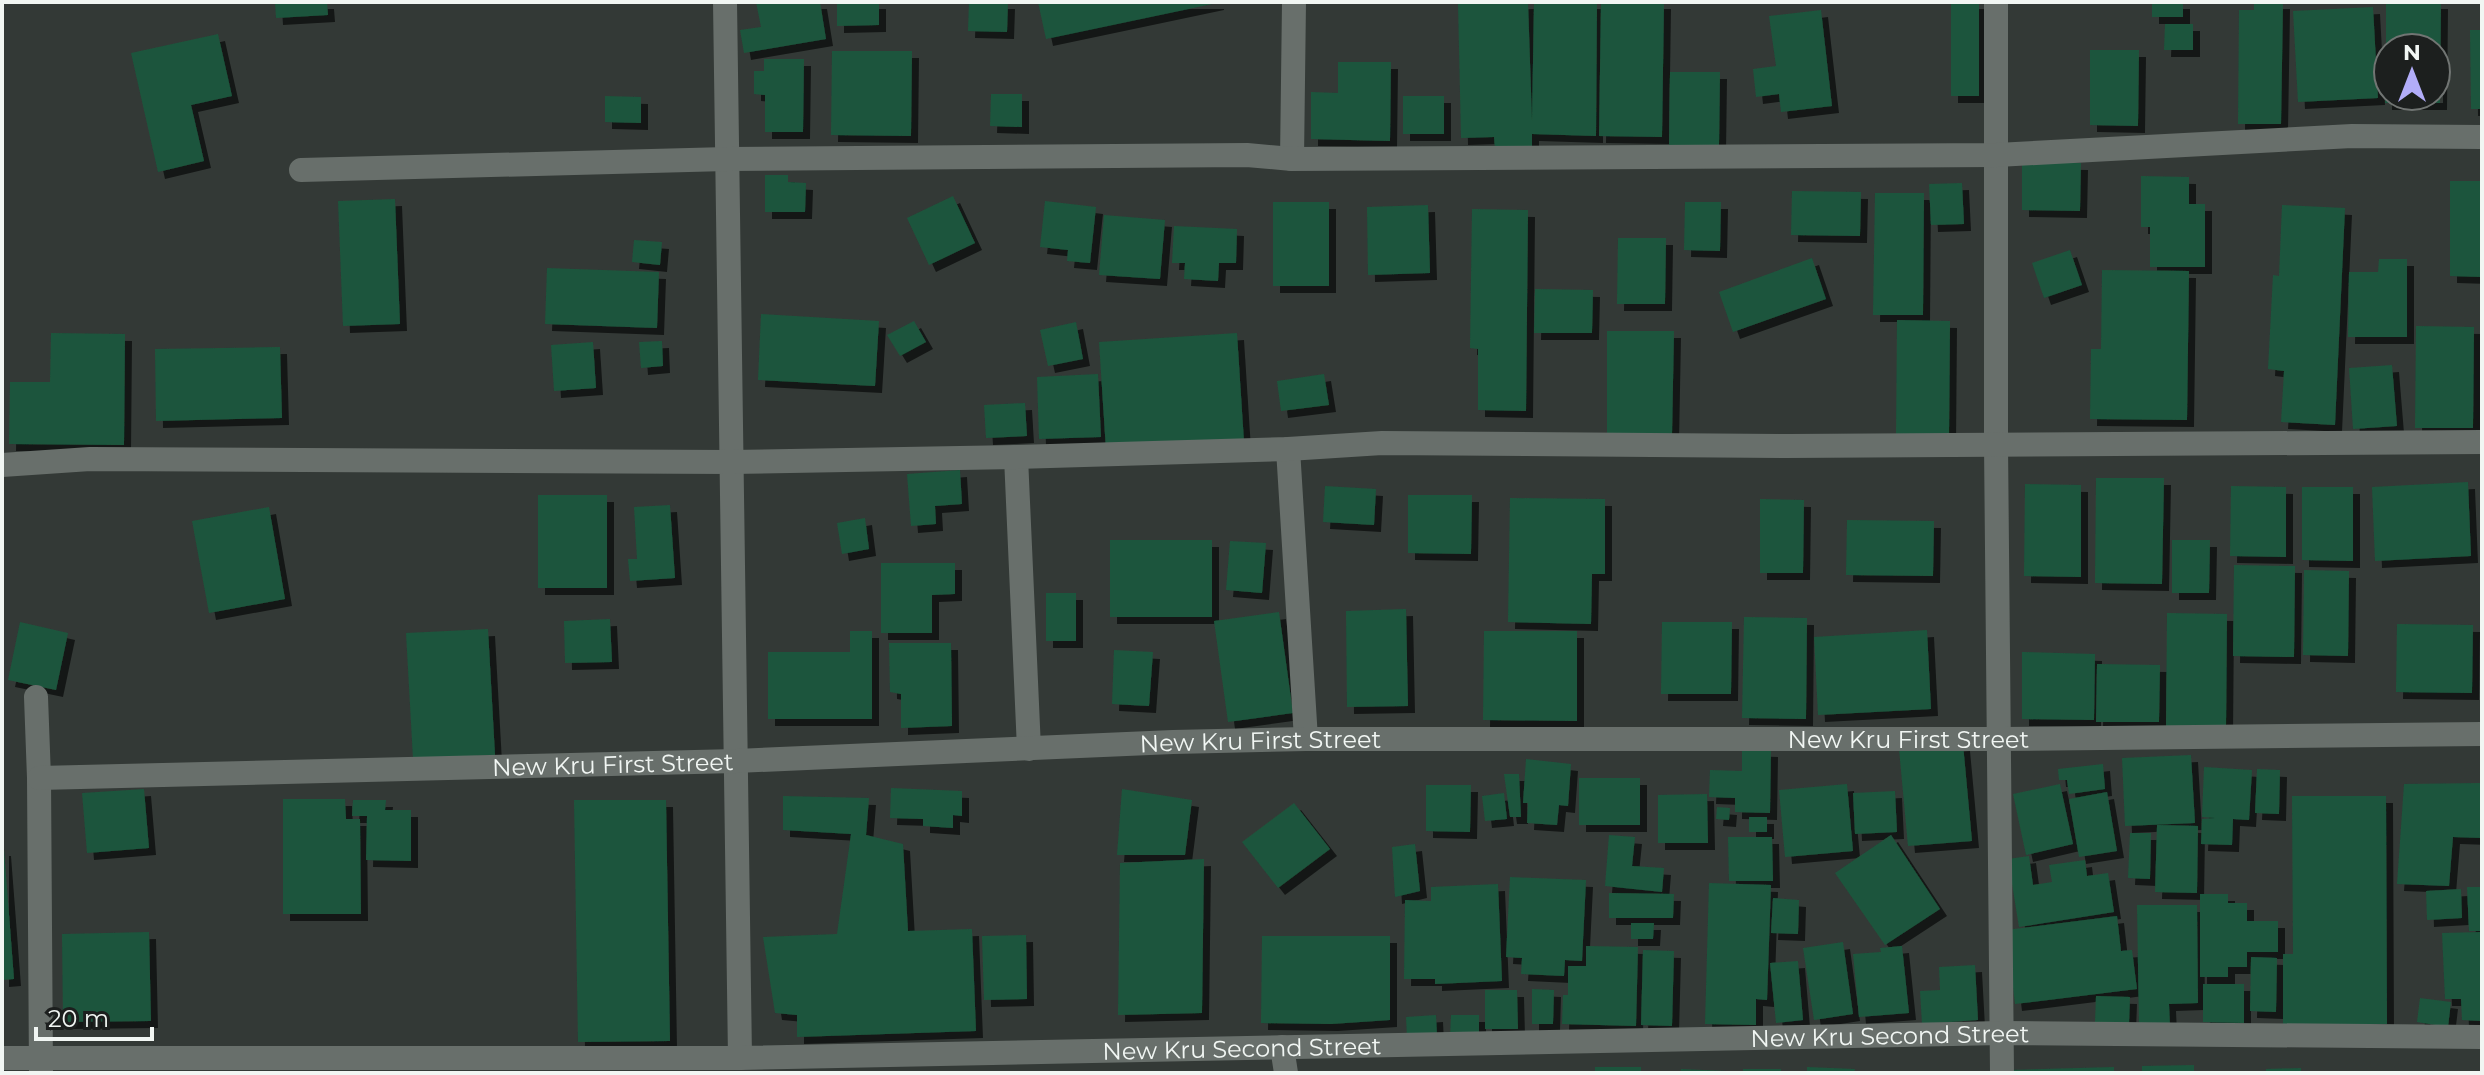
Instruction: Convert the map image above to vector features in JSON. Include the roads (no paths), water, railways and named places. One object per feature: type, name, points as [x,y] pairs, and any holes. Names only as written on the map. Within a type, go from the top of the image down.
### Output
[{"type":"street","points":[[725,2],[740,1058]]},
{"type":"street","points":[[1292,159],[1294,2]]},
{"type":"street","points":[[1996,2],[1996,444],[2002,1073]]},
{"type":"street","points":[[301,170],[727,159],[1997,155],[2352,136],[2482,137]]},
{"type":"street","points":[[2,465],[90,459],[731,462],[1016,457],[1288,449],[1382,443],[1788,446],[2482,442]]},
{"type":"street","points":[[1288,449],[1306,739]]},
{"type":"street","points":[[1016,457],[1029,749]]},
{"type":"street","points":[[36,697],[40,1066]]},
{"type":"street","name":"New Kru First Street","points":[[39,778],[736,761],[1306,739],[2000,739],[2482,734]]},
{"type":"street","name":"New Kru Second Street","points":[[2,1058],[40,1066],[740,1058],[2002,1033],[2482,1037]]},
{"type":"street","points":[[1282,1047],[1286,1073]]}]
